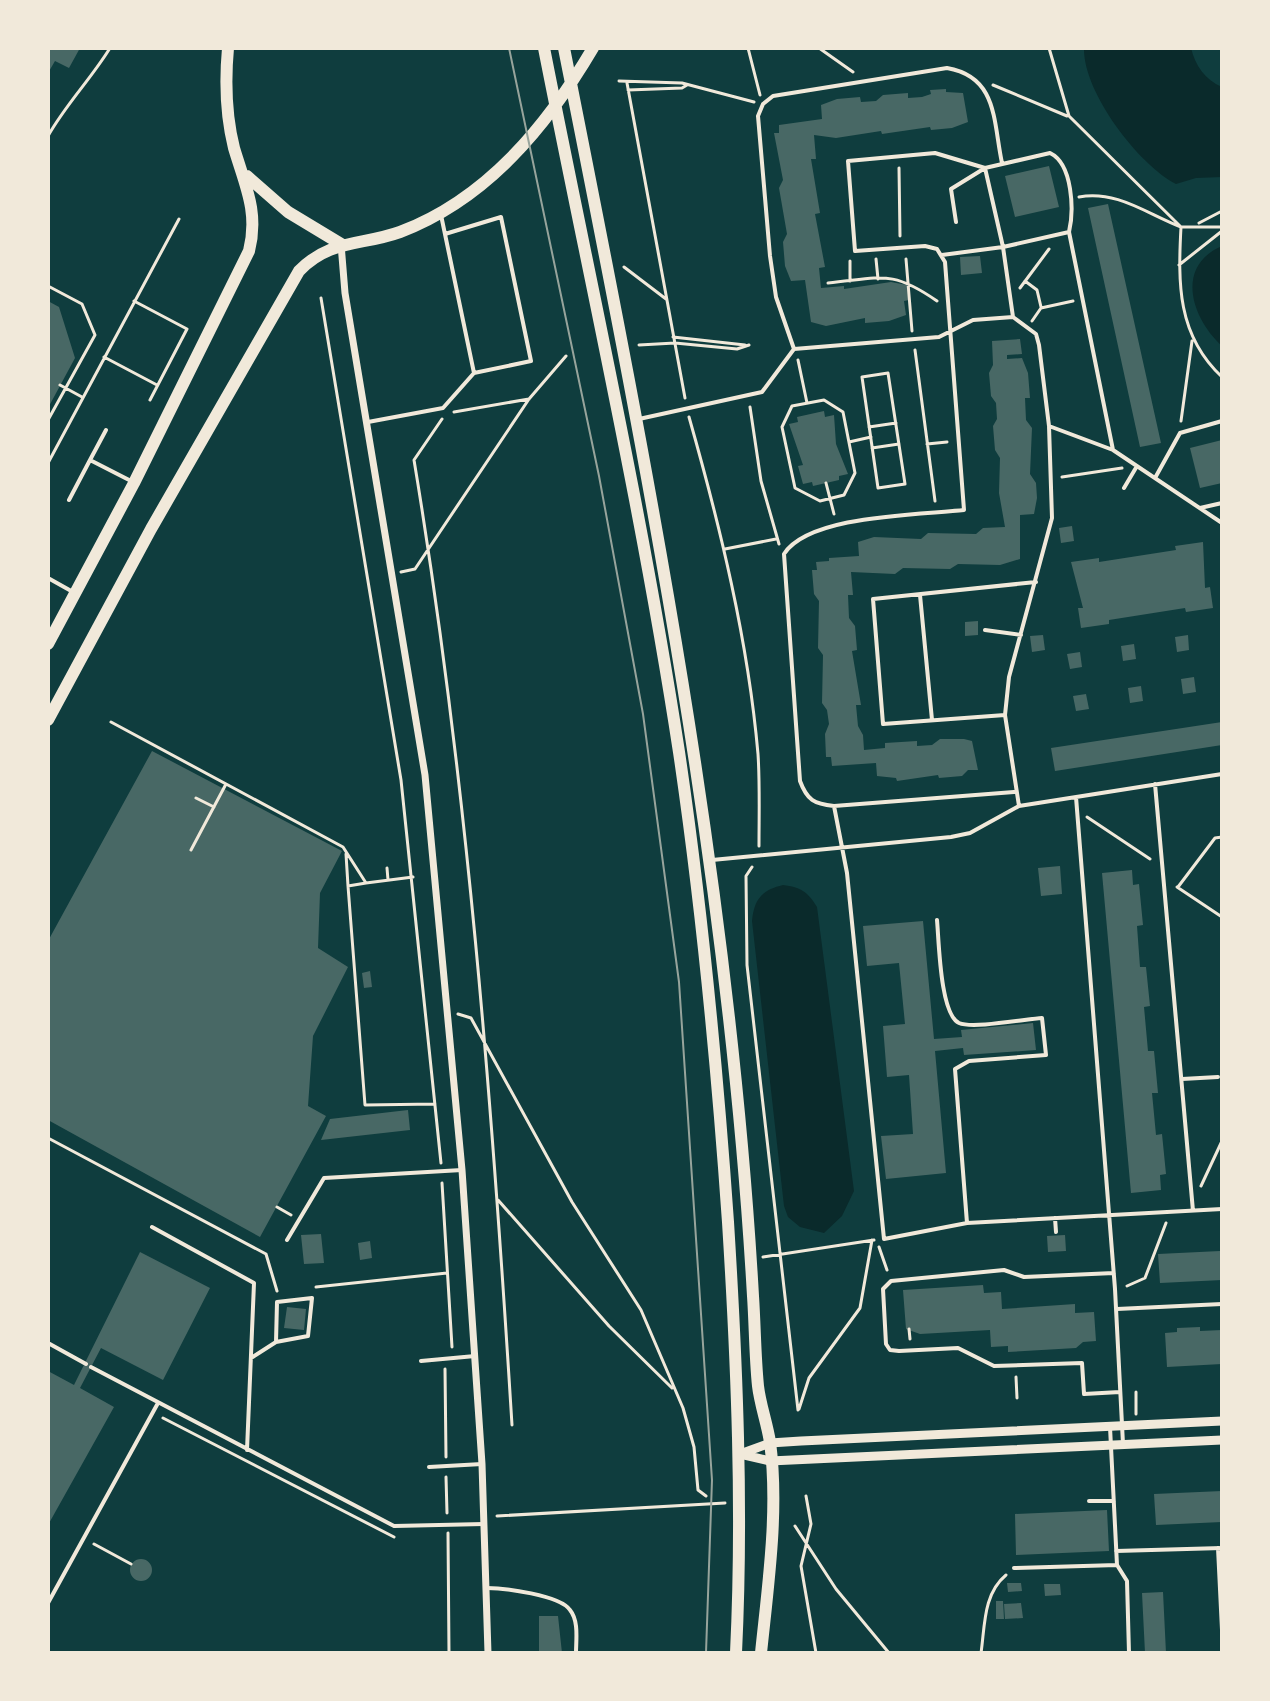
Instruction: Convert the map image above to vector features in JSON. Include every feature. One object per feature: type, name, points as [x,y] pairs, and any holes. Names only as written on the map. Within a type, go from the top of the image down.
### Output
[{"type":"main road","points":[[48,644],[134,483],[249,251],[253,215],[228,119],[228,48]]},
{"type":"main road","points":[[544,48],[655,612],[679,753],[723,1135],[740,1454],[736,1653]]},
{"type":"main road","points":[[564,48],[639,419],[712,860],[743,1148],[758,1388],[770,1443],[768,1574],[761,1653]]},
{"type":"main road","points":[[48,720],[288,286],[315,255],[341,244],[374,240],[440,213],[508,162],[572,85],[593,48]]},
{"type":"main road","points":[[243,172],[288,212],[341,244]]},
{"type":"street","points":[[341,244],[347,301],[425,775],[462,1170],[482,1464],[488,1653]]},
{"type":"street","points":[[740,1454],[770,1443],[1222,1421]]},
{"type":"street","points":[[740,1454],[770,1461],[1222,1440]]},
{"type":"lane","points":[[794,349],[776,297],[770,256],[758,116],[763,104],[773,96],[947,68],[965,71],[978,79],[988,95],[1002,163]]},
{"type":"lane","points":[[985,168],[935,153],[848,161],[855,251],[925,246],[942,255],[1003,247],[1069,232]]},
{"type":"lane","points":[[956,222],[951,189],[985,168],[1041,153],[1057,157],[1063,165],[1074,213],[1069,232],[1113,450]]},
{"type":"lane","points":[[985,168],[1003,247],[1013,317]]},
{"type":"lane","points":[[440,213],[474,373]]},
{"type":"lane","points":[[368,422],[443,408],[474,373],[531,361],[501,217],[445,234]]},
{"type":"lane","points":[[942,255],[952,332],[964,510],[837,525],[803,535],[792,542],[784,554],[800,781],[805,796],[818,805],[834,806],[1014,792]]},
{"type":"lane","points":[[639,419],[762,392],[794,349],[939,337],[973,320],[1013,317],[1028,327],[1039,345],[1049,426],[1052,518],[1009,677],[1005,715],[1014,792],[1019,806]]},
{"type":"lane","points":[[1155,478],[1180,433],[1222,421]]},
{"type":"lane","points":[[1049,426],[1113,450],[1222,523]]},
{"type":"lane","points":[[69,500],[106,430]]},
{"type":"lane","points":[[90,460],[134,483]]},
{"type":"lane","points":[[1124,488],[1137,466]]},
{"type":"lane","points":[[1200,508],[1222,503]]},
{"type":"lane","points":[[48,578],[75,593]]},
{"type":"lane","points":[[1005,715],[883,724],[873,599],[1036,582]]},
{"type":"lane","points":[[920,594],[932,720]]},
{"type":"lane","points":[[985,630],[1021,635]]},
{"type":"lane","points":[[712,860],[842,845],[951,837],[970,833],[1019,806],[1222,774]]},
{"type":"lane","points":[[1155,784],[1193,1207]]},
{"type":"lane","points":[[1076,797],[1114,1273],[1123,1444]]},
{"type":"lane","points":[[834,806],[842,845],[884,1239],[967,1223],[1171,1212],[1193,1207],[1222,1209]]},
{"type":"lane","points":[[937,920],[946,1005],[953,1018],[965,1025],[1042,1018],[1046,1055],[969,1061],[955,1069],[967,1223]]},
{"type":"lane","points":[[1182,1079],[1218,1077]]},
{"type":"lane","points":[[287,1240],[324,1178],[462,1170]]},
{"type":"lane","points":[[1055,1218],[1056,1232]]},
{"type":"lane","points":[[152,1227],[254,1283],[247,1450]]},
{"type":"lane","points":[[1114,1273],[1024,1277],[1004,1270],[891,1281],[883,1289],[886,1344],[890,1350],[958,1348],[994,1366],[1082,1363],[1084,1394],[1120,1392]]},
{"type":"lane","points":[[251,1358],[276,1342],[308,1336],[312,1298],[277,1302],[276,1342]]},
{"type":"lane","points":[[1116,1309],[1222,1304]]},
{"type":"lane","points":[[48,1343],[394,1526],[484,1524]]},
{"type":"lane","points":[[421,1361],[475,1356]]},
{"type":"lane","points":[[48,1603],[158,1403]]},
{"type":"lane","points":[[1110,1426],[1117,1565],[1127,1581],[1129,1653]]},
{"type":"lane","points":[[429,1467],[482,1464]]},
{"type":"lane","points":[[1089,1501],[1114,1501]]},
{"type":"lane","points":[[1116,1551],[1220,1548],[1222,1630]]},
{"type":"lane","points":[[1014,1568],[1117,1565]]},
{"type":"lane","points":[[487,1588],[503,1588],[561,1602],[570,1609],[575,1621],[576,1653]]},
{"type":"path","points":[[48,136],[65,105],[94,74],[110,48]]},
{"type":"path","points":[[619,81],[688,84],[763,104],[748,48]]},
{"type":"path","points":[[819,48],[865,81]]},
{"type":"path","points":[[1049,48],[1069,116]]},
{"type":"path","points":[[978,79],[1069,116],[1181,227],[1180,301],[1192,340],[1222,377]]},
{"type":"path","points":[[627,83],[687,409],[724,549],[758,753],[760,855],[746,876],[746,949],[798,1410],[809,1378],[860,1308],[874,1240]]},
{"type":"path","points":[[628,90],[682,88],[688,84]]},
{"type":"path","points":[[899,156],[903,247],[912,329]]},
{"type":"path","points":[[1070,198],[1097,194],[1117,197],[1181,227],[1196,224],[1222,211]]},
{"type":"path","points":[[48,463],[179,219]]},
{"type":"path","points":[[1196,224],[1222,229]]},
{"type":"path","points":[[1179,265],[1222,229]]},
{"type":"path","points":[[1010,300],[1060,234]]},
{"type":"path","points":[[876,262],[878,279]]},
{"type":"path","points":[[849,264],[850,281]]},
{"type":"path","points":[[624,267],[666,299]]},
{"type":"path","points":[[828,283],[878,279],[908,281],[950,309]]},
{"type":"path","points":[[1025,281],[1037,290],[1041,308]]},
{"type":"path","points":[[48,286],[82,304],[95,335],[48,420]]},
{"type":"path","points":[[321,298],[370,579],[413,877],[442,1172],[453,1345],[443,1373],[449,1653]]},
{"type":"path","points":[[1028,327],[1041,308],[1083,298]]},
{"type":"path","points":[[134,301],[187,329],[150,400]]},
{"type":"path","points":[[639,345],[675,343],[737,349],[749,345],[673,337]]},
{"type":"path","points":[[1180,433],[1192,340]]},
{"type":"path","points":[[914,343],[936,513]]},
{"type":"path","points":[[399,573],[415,569],[428,544],[529,399],[566,356]]},
{"type":"path","points":[[104,357],[157,385]]},
{"type":"path","points":[[800,362],[807,403]]},
{"type":"path","points":[[888,373],[896,423],[905,484],[878,488],[862,377],[888,373]]},
{"type":"path","points":[[60,385],[82,397]]},
{"type":"path","points":[[748,396],[761,481],[776,539],[784,554]]},
{"type":"path","points":[[824,400],[843,412],[855,473],[844,495],[820,501],[795,488],[782,427],[792,406],[807,403],[824,400]]},
{"type":"path","points":[[447,413],[414,460],[461,790],[498,1200],[512,1425]]},
{"type":"path","points":[[869,427],[896,423]]},
{"type":"path","points":[[849,442],[871,437]]},
{"type":"path","points":[[927,444],[944,442]]},
{"type":"path","points":[[872,448],[899,444]]},
{"type":"path","points":[[1051,479],[1137,466]]},
{"type":"path","points":[[826,483],[832,507]]},
{"type":"path","points":[[724,549],[776,539]]},
{"type":"path","points":[[111,722],[345,850],[366,883]]},
{"type":"path","points":[[191,850],[226,784]]},
{"type":"path","points":[[196,798],[214,807]]},
{"type":"path","points":[[1077,810],[1163,868]]},
{"type":"path","points":[[1178,887],[1215,838],[1222,837]]},
{"type":"path","points":[[345,850],[365,1105],[435,1104]]},
{"type":"path","points":[[387,868],[388,880]]},
{"type":"path","points":[[348,886],[413,877]]},
{"type":"path","points":[[1165,889],[1178,887],[1222,917]]},
{"type":"path","points":[[427,1015],[449,1011],[471,1018],[572,1202],[641,1310],[675,1390],[694,1447],[698,1490],[706,1496]]},
{"type":"path","points":[[48,1138],[266,1254],[274,1292],[290,1290]]},
{"type":"path","points":[[1193,1207],[1222,1141]]},
{"type":"path","points":[[498,1200],[609,1326],[675,1390]]},
{"type":"path","points":[[277,1207],[299,1220]]},
{"type":"path","points":[[1115,1289],[1145,1278],[1171,1212]]},
{"type":"path","points":[[763,1257],[884,1239]]},
{"type":"path","points":[[874,1240],[891,1281]]},
{"type":"path","points":[[306,1288],[448,1273]]},
{"type":"path","points":[[1016,1381],[1017,1398]]},
{"type":"path","points":[[1136,1392],[1137,1418]]},
{"type":"path","points":[[806,1496],[811,1524],[804,1540],[801,1566],[816,1653]]},
{"type":"path","points":[[497,1516],[729,1502]]},
{"type":"path","points":[[795,1526],[836,1589],[889,1653]]},
{"type":"path","points":[[84,1538],[131,1564]]},
{"type":"path","points":[[981,1653],[993,1590],[1014,1568]]},
{"type":"water","points":[[1084,48],[1191,48],[1202,71],[1222,87],[1222,177],[1196,178],[1176,184],[1145,160],[1115,125],[1103,105],[1086,66]]},
{"type":"water","points":[[1222,246],[1222,346],[1202,321],[1193,293],[1193,279],[1207,255]]},
{"type":"water","points":[[783,885],[803,891],[817,907],[854,1191],[842,1216],[824,1233],[800,1227],[788,1217],[784,1206],[752,921],[760,897]]},
{"type":"building","points":[[48,48],[80,48],[69,68],[55,61],[48,73]]},
{"type":"building","points":[[946,89],[946,92],[963,93],[968,122],[952,128],[931,130],[930,127],[882,134],[881,131],[836,138],[814,135],[816,159],[811,159],[820,213],[815,214],[825,267],[819,268],[821,288],[844,286],[844,289],[891,282],[907,285],[909,300],[904,301],[906,315],[889,321],[865,323],[865,318],[826,326],[811,322],[805,280],[791,281],[785,266],[783,242],[787,234],[779,188],[783,180],[774,133],[779,133],[779,125],[822,119],[821,105],[837,99],[860,97],[861,102],[876,101],[883,95],[908,93],[908,98],[922,97],[931,94],[930,90]]},
{"type":"building","points":[[1049,166],[1059,207],[1015,217],[1005,176]]},
{"type":"building","points":[[1108,204],[1161,443],[1140,447],[1088,208]]},
{"type":"building","points":[[980,256],[982,273],[961,275],[960,257]]},
{"type":"building","points":[[48,301],[59,307],[75,358],[48,408]]},
{"type":"building","points":[[1020,339],[1022,354],[1007,355],[1007,359],[1022,358],[1028,373],[1030,398],[1025,398],[1026,420],[1032,428],[1030,474],[1036,483],[1037,498],[1034,514],[1020,515],[1020,559],[1000,565],[958,564],[950,569],[903,568],[895,574],[851,572],[853,595],[848,595],[849,618],[855,626],[857,650],[852,651],[861,705],[856,705],[858,726],[863,735],[864,750],[885,748],[885,743],[917,741],[917,746],[932,745],[940,739],[964,739],[972,741],[978,770],[968,770],[962,776],[939,778],[938,775],[897,781],[896,778],[877,776],[876,763],[832,766],[831,757],[826,757],[825,734],[829,724],[827,710],[822,703],[823,655],[818,648],[819,601],[814,594],[812,570],[817,570],[816,562],[829,561],[829,558],[859,556],[858,542],[874,537],[921,539],[928,533],[976,534],[983,528],[1005,527],[999,493],[1000,458],[995,450],[993,426],[997,419],[996,403],[991,396],[989,373],[993,365],[992,341]]},
{"type":"building","points":[[824,411],[825,417],[834,415],[836,444],[848,474],[839,476],[839,480],[813,486],[812,482],[803,484],[798,466],[803,465],[789,424],[798,422],[797,417]]},
{"type":"building","points":[[1222,440],[1222,483],[1200,488],[1190,448]]},
{"type":"building","points":[[1072,526],[1074,541],[1061,543],[1059,528]]},
{"type":"building","points":[[1203,542],[1205,588],[1210,587],[1213,608],[1186,612],[1185,608],[1109,620],[1109,624],[1081,628],[1078,608],[1083,608],[1071,562],[1099,558],[1099,562],[1176,550],[1175,546]]},
{"type":"building","points":[[978,621],[978,635],[965,636],[965,622]]},
{"type":"building","points":[[1043,635],[1045,650],[1032,652],[1030,636]]},
{"type":"building","points":[[1188,635],[1189,650],[1177,652],[1175,637]]},
{"type":"building","points":[[1134,644],[1136,659],[1123,661],[1121,646]]},
{"type":"building","points":[[1080,652],[1082,667],[1070,669],[1067,654]]},
{"type":"building","points":[[1194,677],[1196,692],[1183,694],[1181,679]]},
{"type":"building","points":[[1141,686],[1143,701],[1130,703],[1128,688]]},
{"type":"building","points":[[1086,694],[1089,709],[1076,711],[1073,696]]},
{"type":"building","points":[[1222,722],[1222,745],[1055,771],[1051,748]]},
{"type":"building","points":[[152,751],[342,851],[320,893],[318,948],[348,967],[313,1036],[308,1106],[326,1116],[260,1237],[48,1120],[48,941]]},
{"type":"building","points":[[1060,866],[1062,894],[1041,896],[1038,868]]},
{"type":"building","points":[[1132,870],[1133,885],[1139,884],[1143,925],[1137,926],[1140,967],[1146,967],[1150,1006],[1144,1007],[1148,1051],[1154,1051],[1158,1093],[1152,1093],[1156,1135],[1162,1134],[1166,1174],[1160,1175],[1161,1190],[1131,1193],[1102,873]]},
{"type":"building","points":[[923,921],[934,1039],[962,1037],[961,1030],[1033,1023],[1036,1050],[964,1055],[963,1048],[935,1051],[946,1173],[886,1179],[881,1136],[913,1134],[909,1075],[887,1077],[883,1026],[905,1024],[899,963],[867,966],[863,926]]},
{"type":"building","points":[[370,971],[372,987],[364,988],[362,973]]},
{"type":"building","points":[[408,1110],[410,1130],[321,1140],[330,1119]]},
{"type":"building","points":[[321,1234],[324,1263],[304,1264],[301,1235]]},
{"type":"building","points":[[1065,1235],[1066,1251],[1048,1252],[1047,1236]]},
{"type":"building","points":[[370,1241],[372,1258],[360,1260],[358,1243]]},
{"type":"building","points":[[1220,1251],[1222,1280],[1160,1283],[1158,1254]]},
{"type":"building","points":[[140,1252],[210,1288],[163,1380],[101,1348],[80,1388],[114,1407],[48,1525],[48,1371],[74,1385]]},
{"type":"building","points":[[983,1285],[984,1293],[1001,1292],[1002,1309],[1075,1304],[1075,1313],[1094,1312],[1096,1341],[1083,1342],[1076,1348],[1008,1352],[1008,1346],[991,1347],[990,1330],[920,1334],[906,1329],[903,1290]]},
{"type":"building","points":[[287,1307],[306,1309],[304,1330],[284,1328]]},
{"type":"building","points":[[1200,1327],[1200,1331],[1222,1330],[1222,1364],[1167,1367],[1165,1333],[1177,1332],[1177,1328]]},
{"type":"building","points":[[1222,1491],[1222,1522],[1156,1525],[1154,1494]]},
{"type":"building","points":[[1107,1510],[1109,1551],[1016,1555],[1015,1514]]},
{"type":"building","points":[[141,1559],[149,1562],[152,1570],[149,1578],[141,1581],[133,1578],[130,1570],[133,1562]]},
{"type":"building","points":[[1007,1583],[1021,1583],[1022,1591],[1008,1592]]},
{"type":"building","points":[[1044,1584],[1060,1584],[1061,1595],[1045,1596]]},
{"type":"building","points":[[1163,1592],[1166,1653],[1145,1653],[1142,1593]]},
{"type":"building","points":[[996,1601],[1003,1601],[1004,1619],[996,1619]]},
{"type":"building","points":[[1021,1603],[1023,1618],[1005,1619],[1004,1604]]},
{"type":"building","points":[[539,1616],[558,1616],[562,1653],[539,1653]]},
{"type":"tram line","points":[[509,48],[599,476],[643,714],[679,982],[712,1480],[706,1653]]}]
